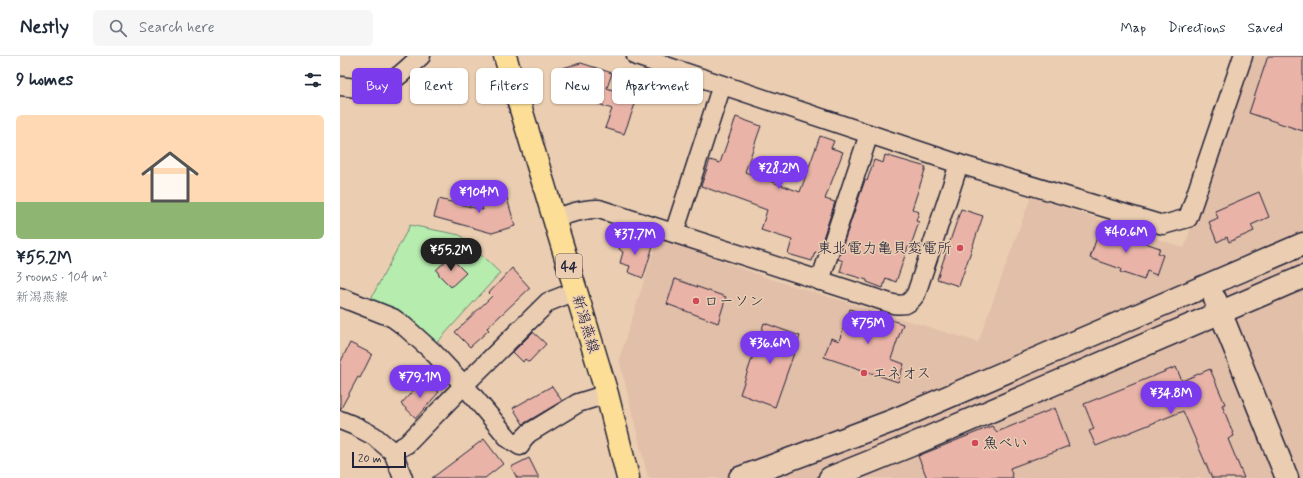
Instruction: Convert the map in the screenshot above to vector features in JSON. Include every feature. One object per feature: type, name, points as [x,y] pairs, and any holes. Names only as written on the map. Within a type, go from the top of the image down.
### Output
[{"type":"main road","name":"新潟燕線","points":[[505,56],[607,394],[628,478]]},
{"type":"street","points":[[340,86],[371,88],[380,86],[390,82],[421,56]]},
{"type":"street","points":[[636,56],[959,164],[1163,225],[1188,218],[1242,56]]},
{"type":"street","points":[[674,233],[722,85]]},
{"type":"street","points":[[820,281],[869,134]]},
{"type":"street","points":[[554,218],[591,208],[599,209],[820,281],[893,304],[903,305],[911,300],[916,294],[959,164]]},
{"type":"street","points":[[740,478],[892,421],[1303,244]]},
{"type":"street","points":[[830,478],[909,446],[1303,276]]},
{"type":"street","points":[[1209,285],[1287,478]]},
{"type":"street","points":[[393,452],[407,444],[548,302],[576,291]]},
{"type":"street","points":[[340,297],[393,318],[404,326],[432,351],[464,385],[509,439],[520,446],[530,433],[578,403],[607,394]]},
{"type":"street","points":[[340,420],[374,436],[393,452],[403,478]]},
{"type":"shaded area","points":[[1251,56],[1303,56],[1303,478],[648,478],[619,359],[658,238],[771,279],[978,342],[1031,196],[1184,248]]},
{"type":"green space","points":[[410,225],[460,235],[500,273],[432,348],[367,306]]},
{"type":"building","points":[[1268,56],[1303,56],[1303,131],[1249,113]]},
{"type":"building","points":[[581,63],[596,68],[562,68]]},
{"type":"building","points":[[604,70],[612,73],[607,88],[612,90],[612,104],[635,104],[624,134],[605,128],[612,109],[599,104],[604,104]]},
{"type":"building","points":[[736,117],[761,126],[745,172],[800,192],[820,136],[834,141],[831,148],[843,152],[825,199],[835,202],[818,253],[815,252],[812,261],[788,254],[792,240],[761,230],[767,210],[701,186],[710,160],[720,163]]},
{"type":"building","points":[[885,155],[926,167],[912,209],[919,212],[916,221],[919,222],[910,248],[908,247],[896,282],[886,278],[883,288],[867,282],[867,280],[840,272],[843,261],[838,259],[865,180],[867,181],[874,160],[883,163]]},
{"type":"building","points":[[505,191],[515,226],[492,233],[434,217],[439,199],[483,210],[479,198]]},
{"type":"building","points":[[1259,192],[1269,217],[1251,225],[1254,231],[1229,242],[1227,237],[1217,242],[1209,222],[1218,218],[1215,211]]},
{"type":"building","name":"東北電力亀貝変電所","points":[[961,209],[983,216],[959,286],[937,279]]},
{"type":"building","points":[[1100,228],[1160,248],[1158,253],[1163,255],[1156,275],[1147,271],[1144,280],[1120,272],[1121,269],[1090,258]]},
{"type":"building","points":[[623,237],[653,246],[643,278],[628,272],[630,266],[620,263],[623,252],[619,249]]},
{"type":"building","points":[[450,257],[466,273],[451,287],[436,270]]},
{"type":"building","points":[[512,268],[530,288],[487,328],[489,330],[470,347],[455,332],[492,296],[489,293]]},
{"type":"building","name":"ローソン","points":[[675,279],[726,297],[718,323],[667,304]]},
{"type":"building","points":[[850,309],[866,315],[867,312],[903,324],[891,359],[904,364],[898,382],[824,357],[831,338],[839,341]]},
{"type":"building","points":[[764,323],[800,336],[775,407],[740,394]]},
{"type":"building","points":[[533,332],[546,344],[529,362],[525,359],[523,362],[513,352]]},
{"type":"building","points":[[350,343],[372,354],[360,378],[358,377],[340,410],[340,363]]},
{"type":"building","points":[[1176,367],[1182,381],[1210,369],[1225,404],[1222,405],[1234,436],[1228,439],[1244,478],[1212,478],[1183,411],[1096,446],[1089,431],[1094,429],[1084,404]]},
{"type":"building","points":[[428,383],[439,392],[416,418],[401,404],[419,384],[423,388]]},
{"type":"building","points":[[552,386],[562,401],[523,424],[513,408]]},
{"type":"building","points":[[1055,408],[1069,446],[1010,468],[1013,478],[927,478],[918,456],[992,426],[997,432]]},
{"type":"building","points":[[484,439],[503,464],[485,478],[432,478]]},
{"type":"building","points":[[529,458],[539,478],[517,478],[511,467]]},
{"type":"place","name":"東北電力亀貝変電所","points":[[960,248]]},
{"type":"place","name":"ローソン","points":[[696,301]]},
{"type":"place","name":"エネオス","points":[[864,373]]},
{"type":"place","name":"魚べい","points":[[975,443]]}]
